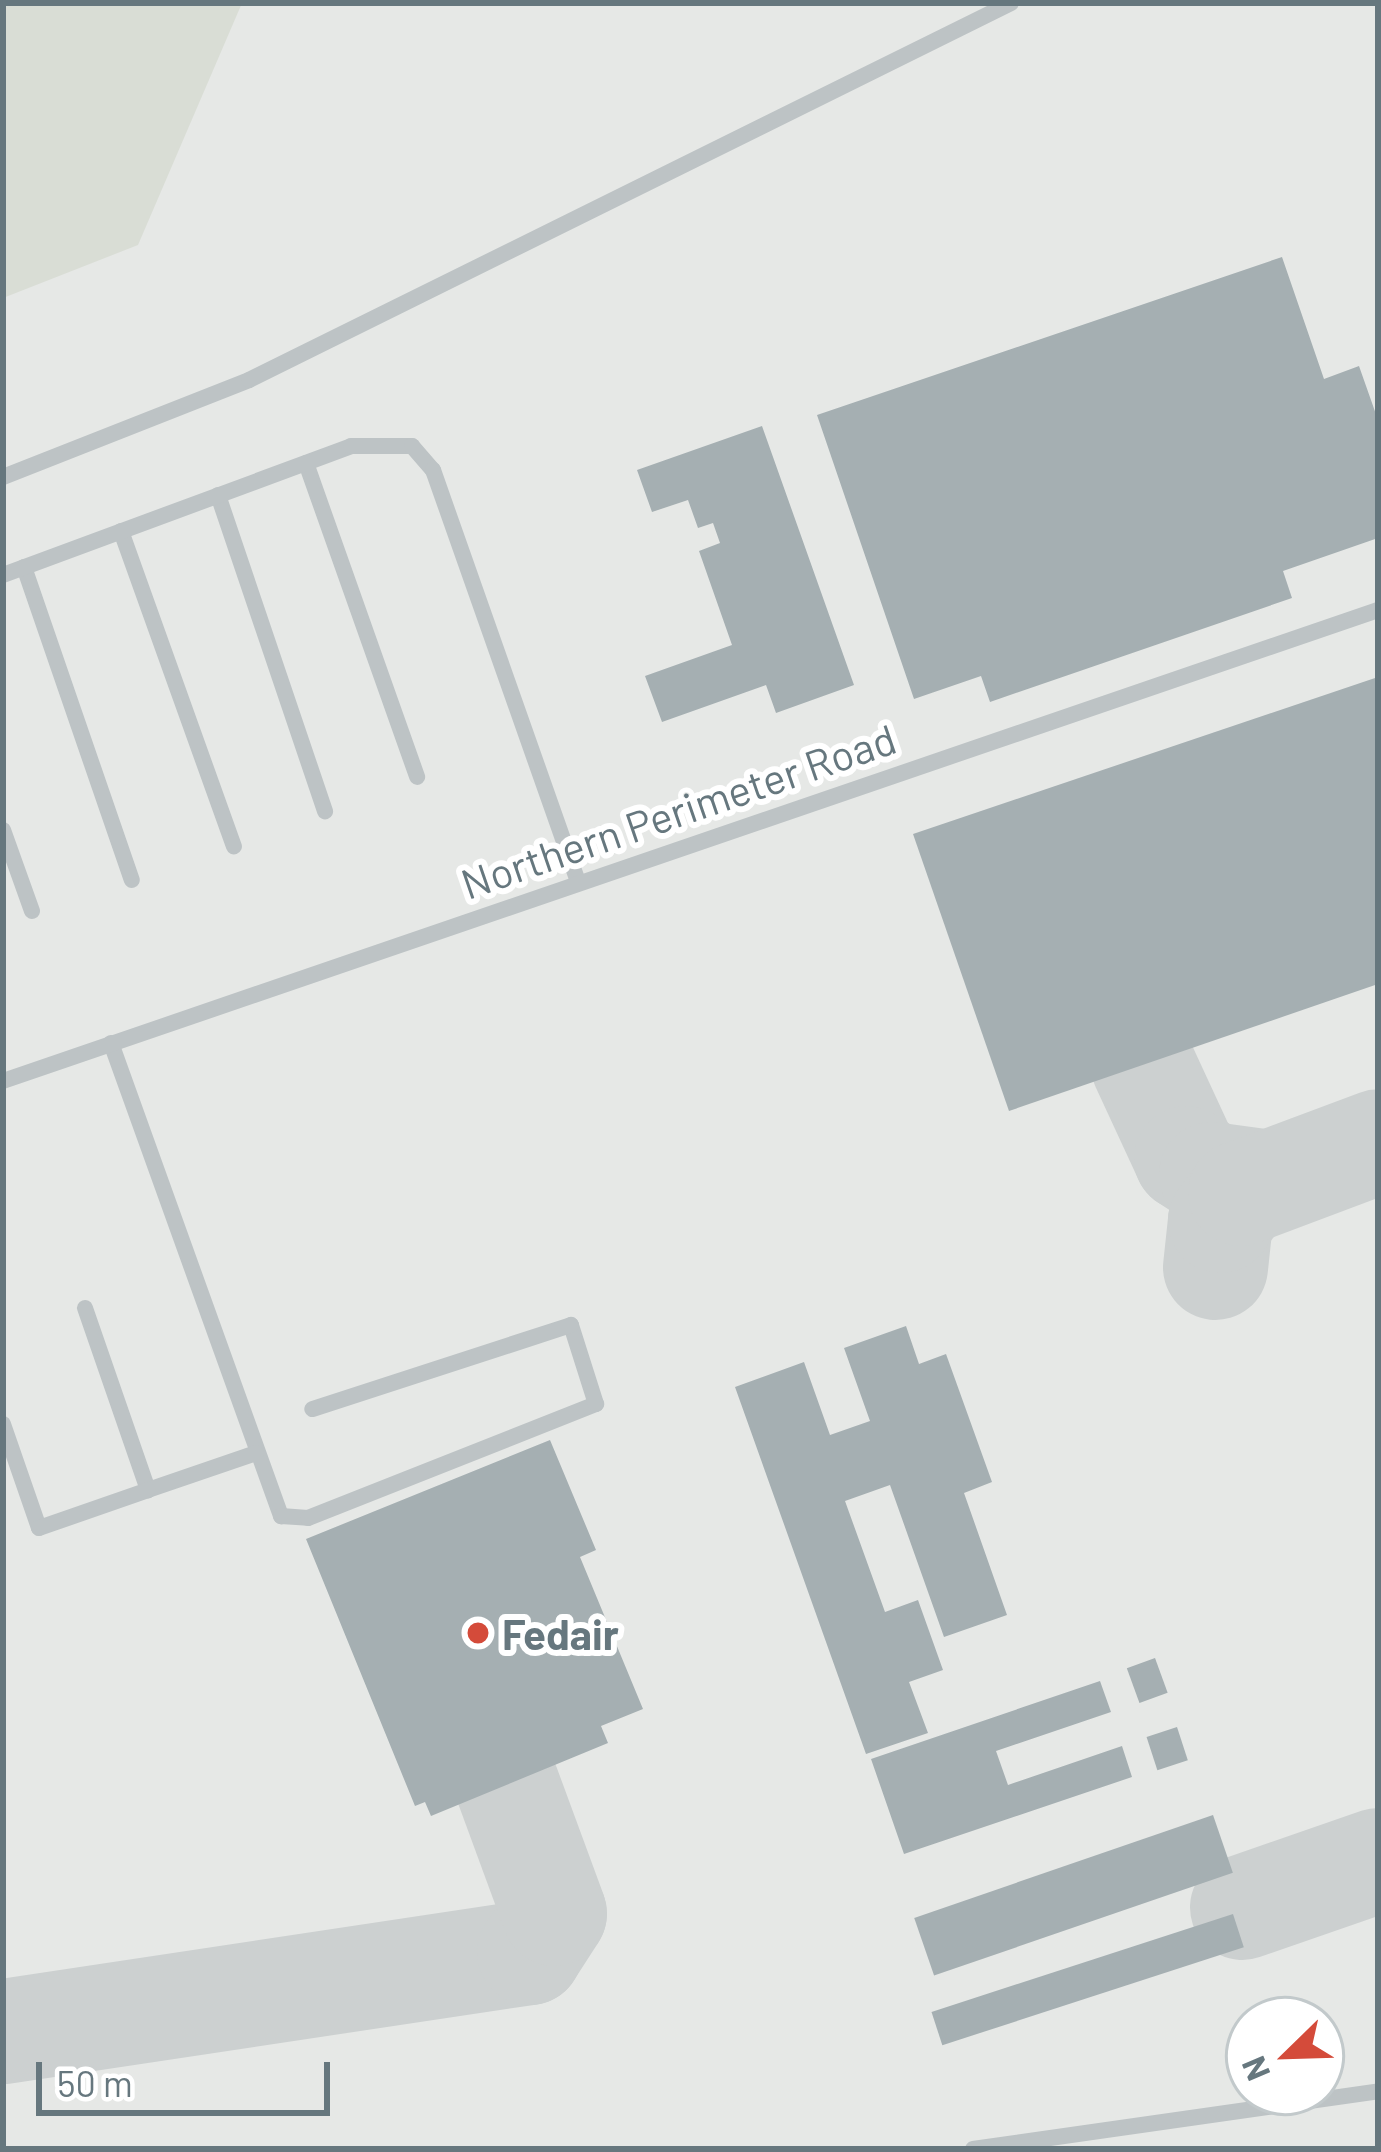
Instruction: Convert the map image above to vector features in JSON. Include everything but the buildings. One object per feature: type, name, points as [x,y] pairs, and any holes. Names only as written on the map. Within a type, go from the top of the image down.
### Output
[{"type":"lane","points":[[3,477],[249,380],[1012,3]]},
{"type":"lane","points":[[3,575],[307,463],[387,438],[412,446],[433,470],[578,882]]},
{"type":"lane","points":[[307,463],[418,777]]},
{"type":"lane","points":[[218,495],[325,812]]},
{"type":"lane","points":[[121,531],[234,846]]},
{"type":"lane","points":[[24,567],[132,880]]},
{"type":"lane","name":"Northern Perimeter Road","points":[[3,1081],[1378,610]]},
{"type":"lane","points":[[3,830],[32,911]]},
{"type":"lane","points":[[111,1043],[281,1516],[308,1518],[596,1404],[571,1325],[312,1409]]},
{"type":"lane","points":[[85,1308],[148,1490]]},
{"type":"lane","points":[[3,1424],[39,1528],[256,1453]]},
{"type":"lane","points":[[973,2149],[1378,2092]]},
{"type":"shaded area","points":[[3,3],[1378,3],[1378,2149],[3,2149]]},
{"type":"shaded area","points":[[3,3],[242,3],[138,245],[3,298]]},
{"type":"taxiway","points":[[1143,1065],[1186,1158],[1211,1174],[1263,1181]]},
{"type":"taxiway","points":[[1215,1267],[1220,1220],[1240,1193],[1378,1141]]},
{"type":"taxiway","points":[[3,2031],[529,1952],[554,1913],[507,1785]]},
{"type":"taxiway","points":[[1242,1907],[1378,1860]]},
{"type":"place","name":"Fedair","points":[[478,1633]]}]
